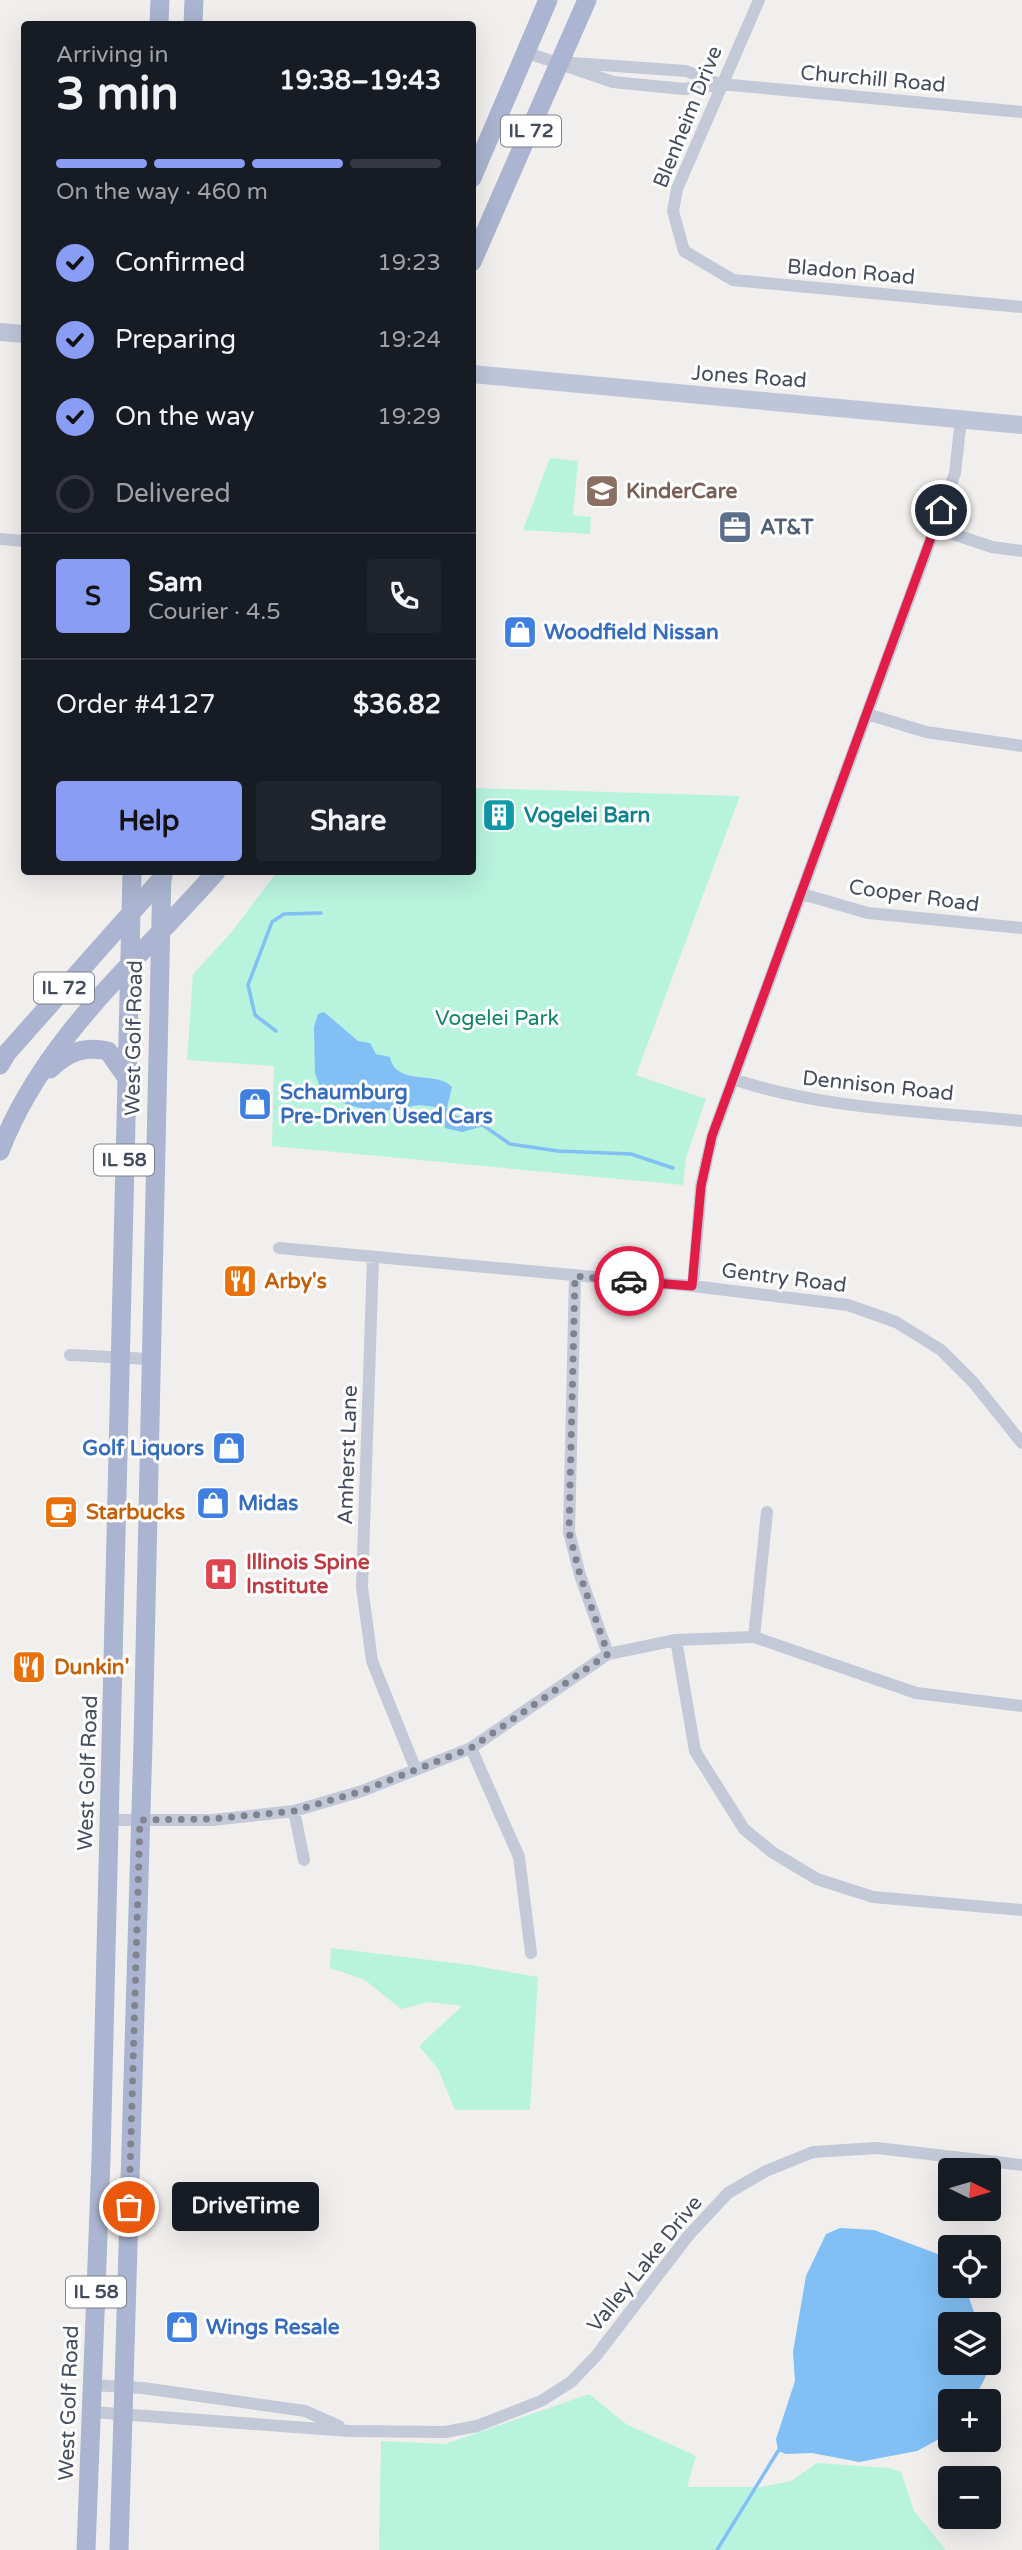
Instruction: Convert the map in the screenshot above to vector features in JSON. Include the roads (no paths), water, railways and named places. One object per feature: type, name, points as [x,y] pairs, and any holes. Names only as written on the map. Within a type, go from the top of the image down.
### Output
[{"type":"main road","points":[[159,21],[160,0]]},
{"type":"main road","points":[[193,21],[194,0]]},
{"type":"main road","name":"IL 72","points":[[476,168],[548,0]]},
{"type":"main road","name":"IL 72","points":[[476,253],[587,0]]},
{"type":"main road","name":"West Golf Road","points":[[86,2550],[110,1820],[132,875]]},
{"type":"main road","name":"IL 72","points":[[0,1065],[163,875]]},
{"type":"main road","name":"West Golf Road","points":[[119,2550],[140,1820],[159,936],[164,875]]},
{"type":"main road","name":"IL 72","points":[[0,1151],[13,1116],[65,1035],[213,875]]},
{"type":"main road","points":[[31,1087],[61,1058],[82,1048],[108,1051],[127,1078]]},
{"type":"street","name":"Blenheim Drive","points":[[684,251],[675,222],[674,201],[720,84],[759,0]]},
{"type":"street","name":"Churchill Road","points":[[525,52],[561,63],[685,71],[720,84],[1022,112]]},
{"type":"street","name":"Bladon Road","points":[[684,251],[733,280],[1022,307]]},
{"type":"street","points":[[0,332],[21,334]]},
{"type":"street","name":"Jones Road","points":[[476,374],[1022,425]]},
{"type":"street","points":[[692,1286],[706,1158],[955,473],[961,419]]},
{"type":"street","points":[[935,528],[992,547],[1022,551]]},
{"type":"street","points":[[0,539],[21,541]]},
{"type":"street","points":[[867,714],[926,732],[1022,746]]},
{"type":"street","name":"Cooper Road","points":[[802,894],[868,913],[1022,928]]},
{"type":"street","name":"Dennison Road","points":[[733,1079],[771,1092],[819,1101],[1022,1121]]},
{"type":"street","name":"Gentry Road","points":[[279,1248],[692,1286],[848,1305],[896,1322],[926,1339],[954,1362],[1022,1443]]},
{"type":"street","name":"Amherst Lane","points":[[373,1257],[362,1587],[365,1624],[372,1661],[416,1770]]},
{"type":"street","points":[[575,1276],[569,1532],[580,1575],[608,1654]]},
{"type":"street","points":[[70,1355],[149,1359]]},
{"type":"street","points":[[754,1637],[767,1512]]},
{"type":"street","points":[[110,1820],[212,1819],[294,1811],[362,1791],[471,1748],[608,1654],[676,1640],[715,1636],[754,1637],[916,1693],[1022,1706]]},
{"type":"street","points":[[676,1640],[695,1751],[744,1829],[772,1852],[817,1879],[873,1897],[1022,1910]]},
{"type":"street","points":[[471,1748],[519,1857],[531,1953]]},
{"type":"street","points":[[294,1811],[303,1860]]},
{"type":"street","name":"Valley Lake Drive","points":[[92,2412],[349,2431],[445,2432],[477,2426],[541,2401],[571,2382],[596,2356],[688,2236],[728,2193],[766,2171],[813,2152],[877,2148],[1022,2165]]},
{"type":"street","name":"Valley Lake Drive","points":[[93,2385],[305,2411],[349,2431]]},
{"type":"water","points":[[324,1012],[358,1041],[370,1043],[376,1054],[390,1057],[400,1072],[445,1082],[452,1087],[447,1108],[457,1116],[484,1120],[484,1126],[462,1132],[445,1128],[444,1117],[435,1107],[419,1105],[378,1112],[348,1105],[327,1095],[320,1087],[315,1073],[314,1027],[318,1014]]},
{"type":"water","points":[[840,2228],[874,2230],[938,2254],[938,2298],[969,2298],[974,2312],[938,2312],[938,2375],[986,2376],[979,2389],[938,2389],[938,2440],[917,2451],[859,2462],[812,2453],[786,2454],[778,2451],[776,2439],[795,2381],[793,2352],[806,2276],[826,2234]]},
{"type":"waterway","points":[[276,1031],[255,1015],[248,985],[272,922],[284,914],[321,913]]},
{"type":"waterway","points":[[484,1126],[510,1144],[558,1151],[631,1154],[673,1168]]},
{"type":"waterway","points":[[717,2550],[778,2451]]},
{"type":"place","name":"KinderCare","points":[[602,491]]},
{"type":"place","name":"AT&T","points":[[735,527]]},
{"type":"place","name":"Woodfield Nissan","points":[[520,632]]},
{"type":"place","name":"Vogelei Barn","points":[[499,815]]},
{"type":"place","name":"Schaumburg Pre-Driven Used Cars","points":[[255,1104]]},
{"type":"place","name":"Arby's","points":[[240,1281]]},
{"type":"place","name":"Golf Liquors","points":[[229,1448]]},
{"type":"place","name":"Midas","points":[[213,1503]]},
{"type":"place","name":"Starbucks","points":[[61,1512]]},
{"type":"place","name":"Illinois Spine Institute","points":[[221,1574]]},
{"type":"place","name":"Dunkin'","points":[[29,1667]]},
{"type":"place","name":"DriveTime","points":[[129,2207]]},
{"type":"place","name":"Wings Resale","points":[[182,2327]]},
{"type":"park label","name":"Vogelei Park","points":[[497,1018]]}]
